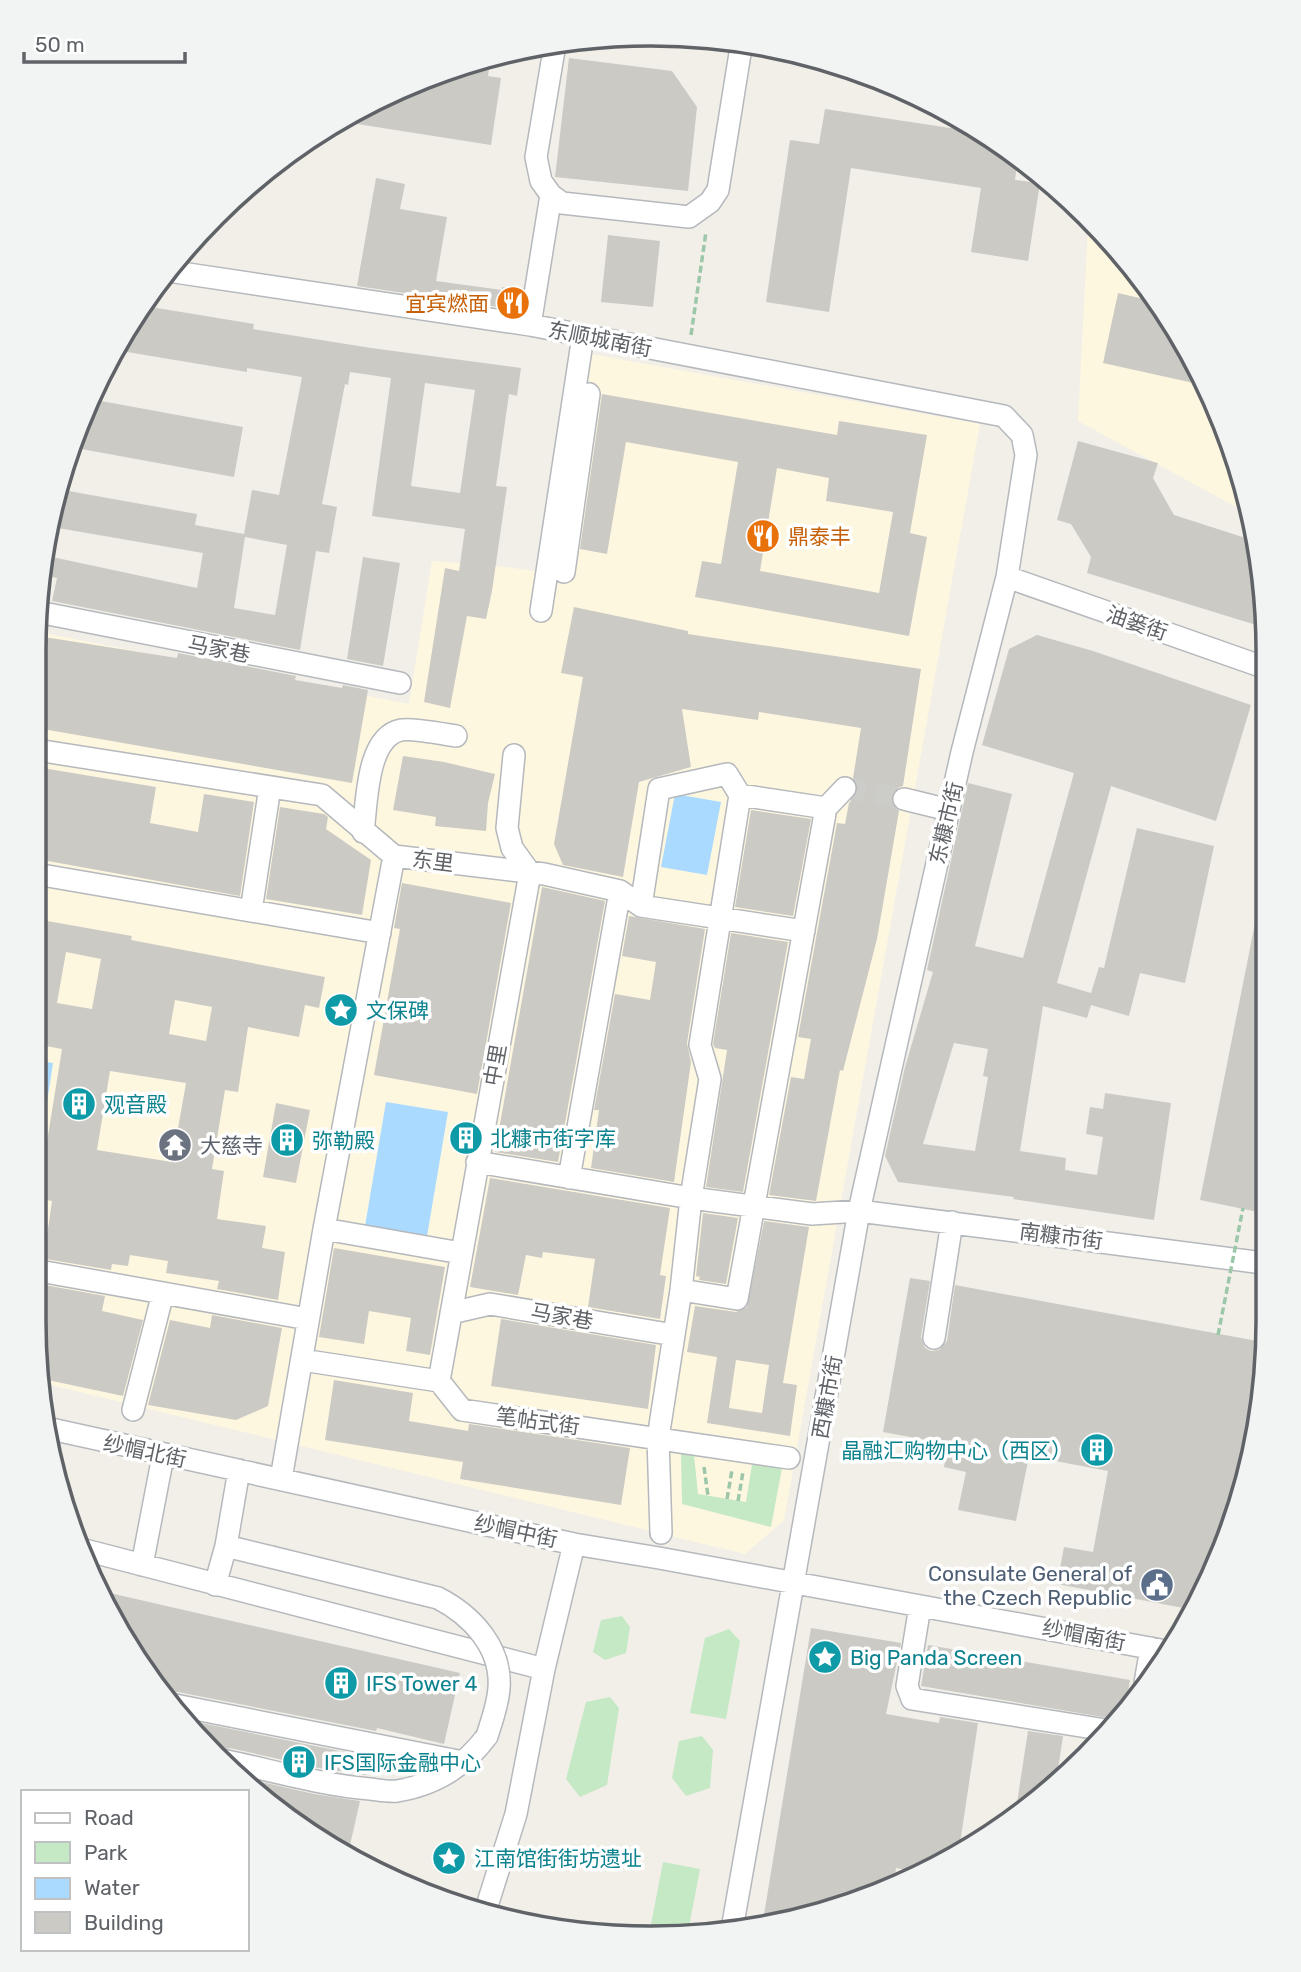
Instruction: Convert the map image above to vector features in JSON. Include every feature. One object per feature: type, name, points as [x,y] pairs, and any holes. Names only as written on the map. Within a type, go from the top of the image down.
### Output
[{"type":"street","points":[[553,54],[536,157],[541,181],[551,195],[562,203],[689,217],[710,202],[718,190],[740,53]]},
{"type":"street","points":[[530,325],[551,195]]},
{"type":"street","name":"东顺城南街","points":[[179,272],[530,325],[1003,416],[1023,436]]},
{"type":"street","points":[[564,572],[589,338]]},
{"type":"street","points":[[541,611],[589,338]]},
{"type":"street","name":"东糠市街","points":[[859,1211],[948,810],[1007,577],[1026,455],[1023,436]]},
{"type":"street","name":"油篓街","points":[[1007,577],[1256,664]]},
{"type":"street","name":"马家巷","points":[[47,614],[400,683]]},
{"type":"street","points":[[363,832],[374,756],[384,738],[401,730],[456,736]]},
{"type":"street","name":"东里","points":[[46,751],[322,795],[394,856],[544,874],[620,891],[641,906],[804,930]]},
{"type":"street","points":[[514,755],[506,828],[512,848],[530,873]]},
{"type":"street","points":[[641,906],[659,789],[727,774],[740,795],[700,1045],[710,1079],[658,1438],[660,1534]]},
{"type":"street","points":[[251,911],[270,787]]},
{"type":"street","points":[[681,1290],[737,1299],[826,808],[845,788]]},
{"type":"street","points":[[740,795],[826,808]]},
{"type":"street","points":[[904,799],[948,810]]},
{"type":"street","points":[[281,1479],[324,1229],[394,856]]},
{"type":"street","name":"中里","points":[[439,1381],[530,873]]},
{"type":"street","points":[[46,876],[380,933]]},
{"type":"street","points":[[569,1178],[620,891]]},
{"type":"street","name":"南糠市街","points":[[477,1162],[691,1198],[812,1214],[859,1211],[1256,1262]]},
{"type":"street","name":"西糠市街","points":[[734,1920],[859,1211]]},
{"type":"street","points":[[934,1339],[951,1222]]},
{"type":"street","points":[[324,1229],[461,1253]]},
{"type":"street","points":[[46,1272],[308,1319]]},
{"type":"street","points":[[133,1410],[163,1293]]},
{"type":"street","name":"马家巷","points":[[451,1312],[490,1304],[674,1335]]},
{"type":"street","points":[[302,1360],[439,1381]]},
{"type":"street","name":"笔帖式街","points":[[439,1381],[462,1410],[789,1458]]},
{"type":"street","name":"纱帽北街","points":[[56,1430],[163,1456],[239,1470]]},
{"type":"street","points":[[142,1565],[163,1456]]},
{"type":"street","points":[[215,1585],[226,1546],[239,1470]]},
{"type":"street","name":"纱帽中街","points":[[239,1470],[574,1544],[794,1584]]},
{"type":"street","points":[[488,1904],[516,1814],[544,1670],[574,1544]]},
{"type":"street","points":[[226,1546],[438,1598],[470,1619],[491,1650],[499,1686],[495,1712],[487,1736],[474,1754],[432,1782],[395,1792],[351,1788],[239,1764]]},
{"type":"street","points":[[92,1552],[544,1670]]},
{"type":"street","name":"纱帽南街","points":[[794,1584],[1158,1650]]},
{"type":"street","points":[[400,1590],[438,1599],[456,1608],[470,1619],[481,1634],[485,1648],[482,1653]]},
{"type":"street","points":[[920,1605],[907,1686],[912,1699],[1097,1729]]},
{"type":"street","points":[[185,1707],[463,1762]]},
{"type":"path","points":[[688,355],[710,202]]},
{"type":"path","points":[[1218,1335],[1242,1208]]},
{"type":"path","points":[[703,1458],[708,1496]]},
{"type":"path","points":[[727,1499],[734,1463]]},
{"type":"path","points":[[738,1501],[745,1465]]},
{"type":"shaded area","points":[[1088,233],[1130,282],[1154,314],[1174,348],[1209,419],[1238,508],[1078,421]]},
{"type":"shaded area","points":[[585,353],[980,424],[784,1520],[745,1554],[49,1385],[46,1322],[46,634],[409,704],[432,561],[555,574]]},
{"type":"green space","points":[[681,1453],[694,1455],[698,1494],[746,1502],[752,1464],[782,1468],[771,1527],[682,1504]]},
{"type":"green space","points":[[622,1616],[630,1627],[626,1653],[605,1660],[593,1652],[601,1620]]},
{"type":"green space","points":[[729,1629],[740,1641],[726,1719],[690,1713],[705,1638]]},
{"type":"green space","points":[[610,1697],[619,1708],[607,1785],[580,1797],[566,1779],[586,1702]]},
{"type":"green space","points":[[702,1736],[713,1750],[710,1788],[686,1796],[672,1778],[679,1741]]},
{"type":"green space","points":[[663,1862],[700,1869],[689,1925],[651,1926]]},
{"type":"water","points":[[675,794],[721,802],[707,875],[661,867]]},
{"type":"water","points":[[46,1062],[53,1063],[46,1109]]},
{"type":"water","points":[[386,1102],[448,1112],[426,1242],[364,1232]]},
{"type":"building","points":[[569,58],[672,71],[697,107],[688,191],[555,177]]},
{"type":"building","points":[[489,68],[488,76],[501,78],[491,145],[354,124],[419,92]]},
{"type":"building","points":[[825,109],[956,129],[1016,169],[1015,180],[1032,182],[1039,188],[1028,261],[971,252],[981,188],[851,168],[829,312],[766,302],[790,140],[819,144]]},
{"type":"building","points":[[376,178],[405,184],[400,209],[447,217],[436,281],[522,290],[519,310],[357,286]]},
{"type":"building","points":[[608,235],[660,241],[653,307],[601,302]]},
{"type":"building","points":[[1118,293],[1142,299],[1193,383],[1103,363]]},
{"type":"building","points":[[152,307],[254,324],[253,329],[521,368],[517,396],[509,394],[496,486],[507,487],[492,591],[486,619],[467,616],[450,708],[424,702],[445,568],[459,571],[465,529],[372,516],[391,378],[350,372],[348,385],[345,384],[322,504],[337,507],[329,553],[316,551],[300,650],[52,601],[57,578],[51,577],[53,557],[197,588],[203,553],[58,528],[67,491],[197,514],[195,525],[244,534],[252,490],[279,495],[302,377],[247,368],[247,372],[125,352]],"holes":[[[425,383],[475,390],[460,493],[411,486]],[[245,537],[287,545],[275,615],[234,608]]]},
{"type":"building","points":[[602,394],[837,435],[839,421],[927,435],[910,533],[927,537],[909,636],[695,597],[702,561],[721,564],[738,462],[626,442],[607,554],[580,549]],"holes":[[[777,468],[829,478],[826,501],[893,512],[879,593],[760,571]]]},
{"type":"building","points":[[100,401],[243,427],[234,477],[81,449]]},
{"type":"building","points":[[1078,441],[1158,463],[1153,478],[1174,515],[1245,538],[1255,625],[1087,573],[1091,557],[1071,524],[1057,520]]},
{"type":"building","points":[[363,557],[400,563],[383,666],[347,659]]},
{"type":"building","points":[[574,607],[688,631],[688,634],[921,669],[903,786],[895,789],[891,797],[892,803],[899,811],[877,939],[843,1071],[840,1070],[816,1201],[769,1195],[791,1077],[804,1079],[811,1039],[798,1037],[837,823],[845,824],[849,803],[858,790],[853,778],[861,728],[759,712],[758,720],[682,709],[691,767],[639,782],[623,877],[563,865],[554,844],[583,677],[561,673]]},
{"type":"building","points":[[1037,635],[1093,651],[1251,705],[1216,821],[1111,786],[1057,983],[1091,993],[1099,967],[1104,968],[1137,828],[1214,846],[1185,983],[1140,973],[1129,1016],[1091,1005],[1087,1018],[1043,1006],[1020,1151],[1066,1158],[1065,1170],[1097,1175],[1103,1137],[1086,1134],[1090,1107],[1103,1109],[1105,1093],[1171,1103],[1154,1220],[1013,1199],[1014,1197],[898,1182],[885,1156],[905,1067],[933,972],[927,970],[968,783],[1012,794],[975,946],[1023,958],[1074,773],[982,745],[1009,649]],"holes":[[[954,1043],[988,1049],[983,1076],[988,1077],[975,1151],[923,1144]]]},
{"type":"building","points":[[46,637],[177,658],[178,653],[296,676],[295,680],[368,690],[352,783],[46,730]]},
{"type":"building","points":[[403,756],[495,774],[488,803],[486,831],[435,826],[436,817],[393,810]]},
{"type":"building","points":[[46,769],[156,787],[150,823],[198,832],[204,794],[254,802],[240,896],[46,861]]},
{"type":"building","points":[[280,807],[324,814],[328,817],[326,829],[371,860],[362,915],[266,899]]},
{"type":"building","points":[[751,810],[811,819],[793,916],[735,907]]},
{"type":"building","points":[[402,883],[511,903],[477,1094],[374,1075],[400,929],[394,928]]},
{"type":"building","points":[[542,887],[605,901],[558,1162],[495,1152]]},
{"type":"building","points":[[629,916],[705,929],[687,1043],[691,1062],[674,1182],[591,1168],[599,1110],[594,1110],[615,994],[650,1000],[656,962],[622,956]]},
{"type":"building","points":[[1256,918],[1256,1212],[1200,1200]]},
{"type":"building","points":[[46,921],[325,977],[319,1008],[305,1005],[299,1037],[248,1027],[238,1092],[225,1090],[212,1169],[224,1171],[217,1219],[266,1226],[262,1248],[285,1252],[278,1300],[217,1289],[219,1281],[166,1273],[168,1261],[130,1255],[128,1266],[112,1264],[111,1270],[46,1259],[52,1201],[46,1200],[46,1148],[62,1049],[46,1046]],"holes":[[[66,952],[101,959],[92,1009],[57,1003]],[[175,1000],[212,1007],[206,1041],[169,1034]],[[110,1071],[186,1083],[172,1162],[97,1150]]]},
{"type":"building","points":[[731,933],[788,942],[743,1192],[706,1187],[727,1050],[715,1048],[713,1044]]},
{"type":"building","name":"弥勒殿","points":[[276,1103],[310,1110],[296,1183],[263,1177]]},
{"type":"building","points":[[490,1178],[670,1208],[660,1275],[666,1276],[660,1319],[588,1307],[595,1259],[543,1252],[542,1258],[526,1255],[518,1295],[470,1287]]},
{"type":"building","points":[[703,1213],[738,1218],[726,1284],[699,1280],[700,1277],[696,1276]]},
{"type":"building","points":[[764,1221],[809,1227],[783,1383],[797,1385],[790,1436],[707,1423],[717,1357],[687,1352],[695,1306],[736,1312],[747,1307]],"holes":[[[736,1360],[769,1365],[762,1413],[729,1408]]]},
{"type":"building","points":[[334,1248],[445,1267],[430,1355],[406,1351],[411,1318],[369,1311],[364,1344],[319,1337]]},
{"type":"building","name":"晶融汇购物中心（西区）","points":[[910,1278],[930,1281],[921,1337],[925,1348],[931,1351],[939,1350],[947,1341],[955,1285],[1255,1341],[1250,1400],[1235,1478],[1209,1553],[1183,1608],[1057,1584],[1064,1547],[1093,1552],[1108,1471],[1029,1456],[1016,1521],[958,1510],[966,1472],[944,1467],[948,1444],[883,1432]]},
{"type":"building","points":[[46,1285],[105,1296],[102,1311],[143,1320],[123,1396],[49,1380]]},
{"type":"building","points":[[212,1315],[282,1328],[268,1406],[236,1420],[148,1405],[170,1320],[210,1328]]},
{"type":"building","points":[[501,1319],[656,1345],[648,1409],[491,1386]]},
{"type":"building","points":[[334,1380],[413,1393],[409,1421],[468,1431],[469,1424],[630,1448],[621,1505],[460,1479],[463,1462],[325,1440]]},
{"type":"building","name":"IFS Tower 4","points":[[110,1593],[460,1673],[444,1744],[377,1728],[376,1731],[174,1693],[147,1658]]},
{"type":"building","points":[[811,1628],[901,1643],[886,1714],[939,1723],[940,1717],[978,1723],[960,1841],[905,1870],[896,1868],[895,1874],[882,1880],[807,1906],[764,1916]]},
{"type":"building","points":[[928,1645],[1130,1680],[1128,1693],[1107,1718],[921,1686]]},
{"type":"building","points":[[198,1722],[370,1757],[366,1775],[319,1768],[230,1748],[224,1750]]},
{"type":"building","points":[[1028,1731],[1063,1736],[1058,1767],[1017,1802]]},
{"type":"building","points":[[258,1781],[314,1794],[360,1801],[350,1846],[314,1825]]},
{"type":"tunnel","points":[[845,788],[904,799]]},
{"type":"place","name":"宜宾燃面","points":[[513,303]]},
{"type":"place","name":"鼎泰丰","points":[[763,536]]},
{"type":"place","name":"文保碑","points":[[341,1010]]},
{"type":"place","name":"观音殿","points":[[79,1104]]},
{"type":"place","name":"北糠市街字库","points":[[466,1138]]},
{"type":"place","name":"弥勒殿","points":[[287,1140]]},
{"type":"place","name":"大慈寺","points":[[175,1145]]},
{"type":"place","name":"晶融汇购物中心（西区）","points":[[1097,1450]]},
{"type":"place","name":"Consulate General of the Czech Republic","points":[[1157,1585]]},
{"type":"place","name":"Big Panda Screen","points":[[825,1657]]},
{"type":"place","name":"IFS Tower 4","points":[[341,1683]]},
{"type":"place","name":"IFS国际金融中心","points":[[299,1762]]},
{"type":"place","name":"江南馆街街坊遗址","points":[[449,1858]]}]
